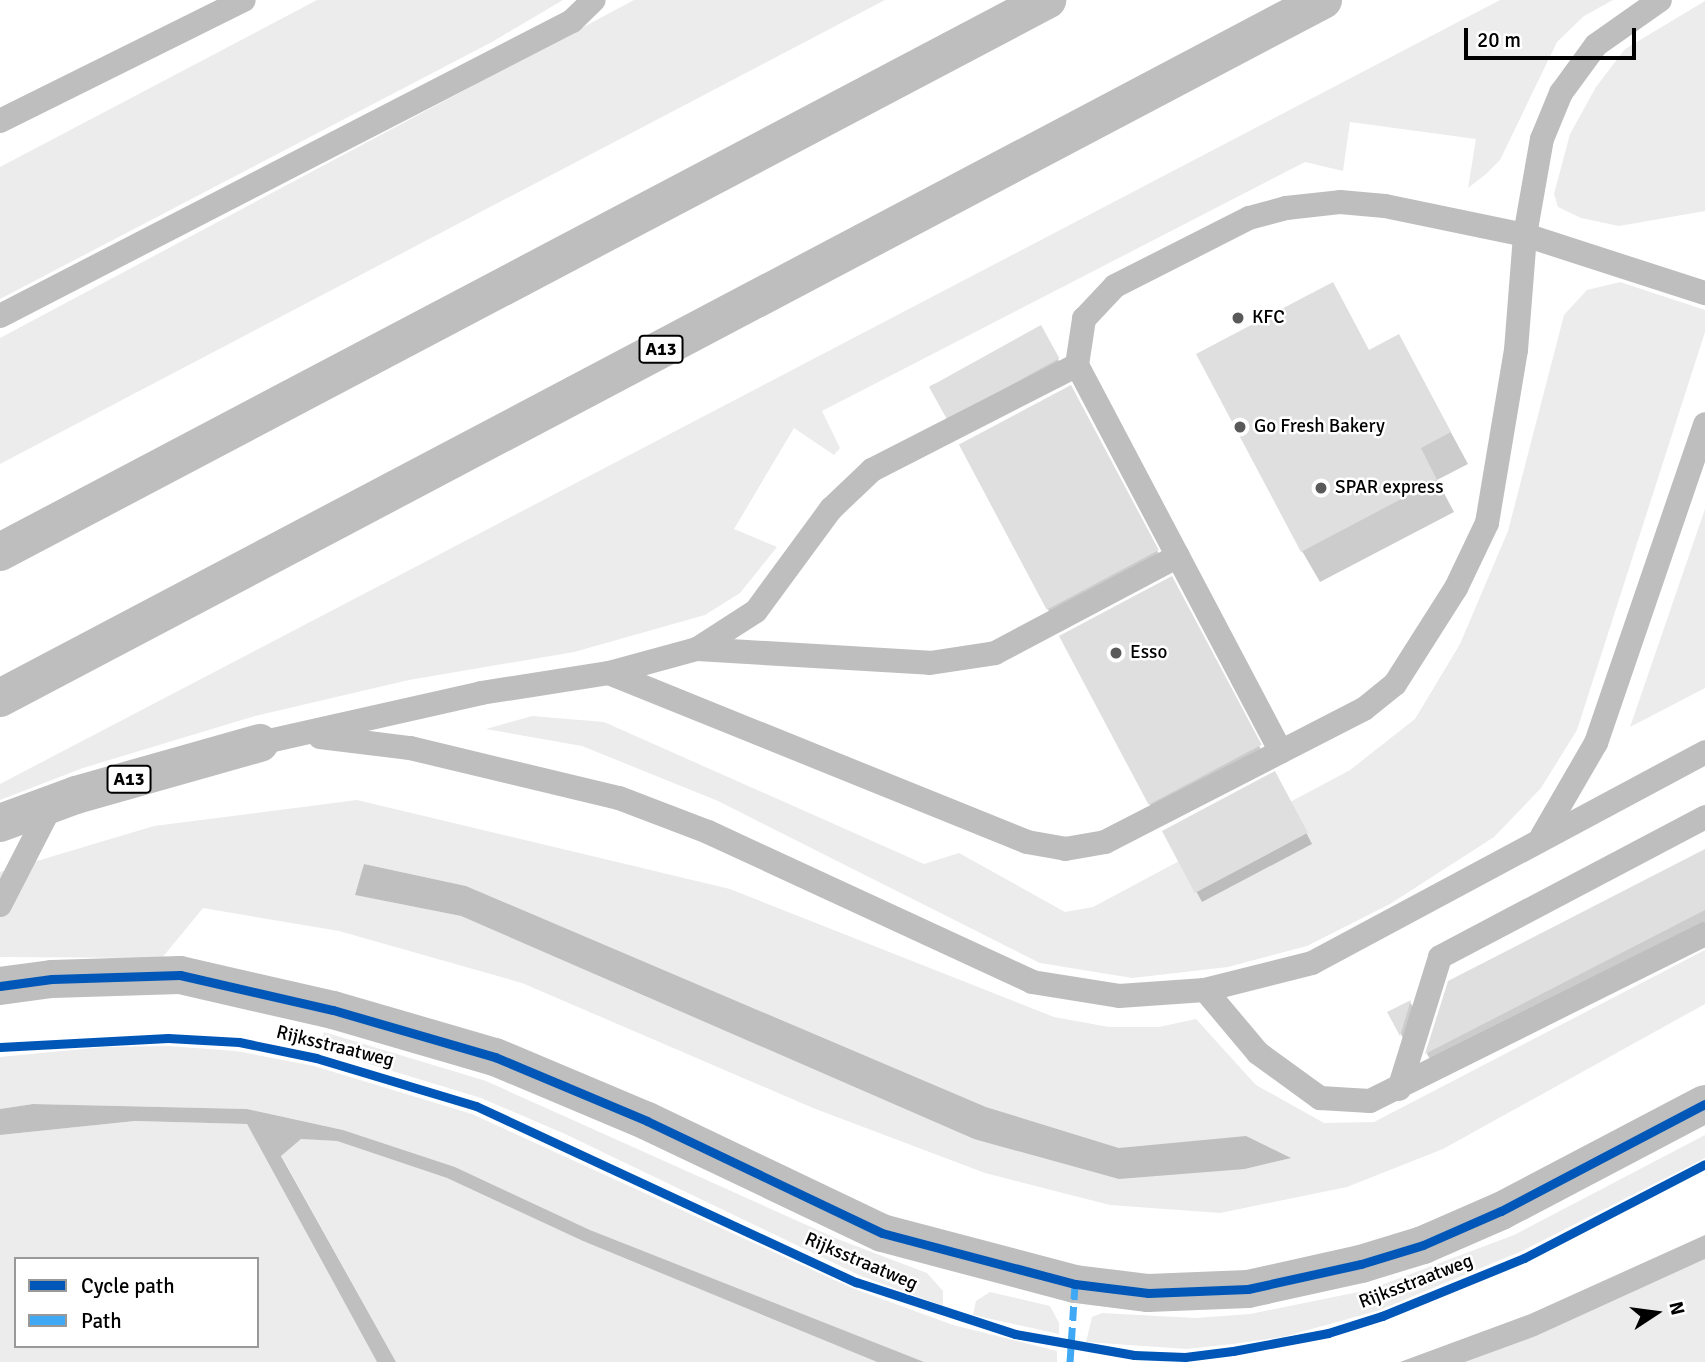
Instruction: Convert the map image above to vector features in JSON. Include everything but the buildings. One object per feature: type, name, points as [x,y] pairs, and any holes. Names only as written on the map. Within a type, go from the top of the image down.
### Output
[{"type":"main road","points":[[0,552],[1047,0]]},
{"type":"main road","name":"A13","points":[[0,698],[1323,0]]},
{"type":"main road","name":"A13","points":[[0,823],[52,804],[260,743]]},
{"type":"main road","name":"Rijksstraatweg","points":[[0,986],[52,979],[180,975],[357,1016],[495,1057],[559,1083],[882,1233],[1074,1284],[1148,1293],[1248,1289],[1361,1264],[1423,1245],[1501,1211],[1705,1104]]},
{"type":"lane","points":[[0,121],[244,0]]},
{"type":"lane","points":[[0,316],[572,21],[594,0]]},
{"type":"lane","points":[[609,673],[1027,842],[1065,849],[1105,842],[1364,709],[1395,684],[1456,589],[1487,523],[1516,350],[1525,235],[1542,139],[1561,93],[1596,45],[1660,0]]},
{"type":"lane","points":[[1281,752],[1077,365],[1084,319],[1115,286],[1249,218],[1286,208],[1340,202],[1385,206],[1525,235],[1705,293]]},
{"type":"lane","name":"A13","points":[[260,743],[306,736],[481,693],[609,673],[697,649],[756,611],[831,509],[872,470],[1077,365]]},
{"type":"lane","points":[[1542,837],[1596,743],[1705,424]]},
{"type":"lane","name":"A13","points":[[697,649],[930,663],[995,653],[1178,556]]},
{"type":"lane","name":"A13","points":[[306,736],[410,748],[619,798],[708,832],[1032,982],[1119,996],[1205,990],[1312,963],[1542,837],[1705,752]]},
{"type":"lane","points":[[0,905],[52,804]]},
{"type":"lane","points":[[1399,1088],[1440,957],[1705,817]]},
{"type":"lane","points":[[1205,990],[1258,1053],[1320,1098],[1370,1101],[1705,934]]},
{"type":"shaded area","points":[[317,0],[563,0],[492,42],[0,299],[0,167]]},
{"type":"shaded area","points":[[634,0],[885,0],[0,464],[0,338]]},
{"type":"shaded area","points":[[1500,0],[1613,0],[1584,16],[1557,42],[1500,160],[1468,188],[1476,139],[1350,122],[1343,171],[1305,162],[822,411],[840,448],[834,455],[794,428],[734,529],[777,547],[740,593],[705,615],[574,652],[409,680],[255,716],[83,768],[0,800],[0,784]]},
{"type":"shaded area","points":[[1705,1],[1705,211],[1619,226],[1581,218],[1558,207],[1554,194],[1570,134],[1596,87],[1625,49]]},
{"type":"shaded area","points":[[1620,282],[1705,310],[1705,332],[1577,730],[1541,788],[1494,837],[1390,904],[1307,946],[1228,967],[1132,978],[1040,963],[718,801],[582,746],[486,729],[532,716],[604,722],[924,864],[959,853],[1065,912],[1093,907],[1350,770],[1415,719],[1460,644],[1508,531],[1564,315],[1587,290]]},
{"type":"shaded area","points":[[1705,509],[1705,688],[1630,727]]},
{"type":"shaded area","points":[[357,800],[730,889],[1054,1017],[1109,1027],[1159,1027],[1196,1019],[1256,1085],[1324,1123],[1374,1122],[1705,950],[1705,1004],[1443,1149],[1347,1187],[1220,1213],[1110,1205],[985,1173],[813,1108],[522,983],[339,931],[203,908],[162,958],[0,957],[0,872],[154,826]],"holes":[[[364,864],[466,886],[986,1107],[1119,1148],[1290,1158],[1245,1169],[974,1139],[461,916],[356,895]]]},
{"type":"shaded area","points":[[364,864],[466,886],[986,1107],[1119,1148],[1246,1136],[1291,1158],[1245,1169],[1119,1179],[974,1139],[461,916],[355,895]]},
{"type":"shaded area","points":[[324,1032],[486,1081],[840,1240],[927,1273],[943,1291],[943,1306],[861,1276],[565,1134],[481,1098],[320,1049]]},
{"type":"shaded area","points":[[168,1046],[236,1051],[314,1066],[472,1114],[852,1288],[953,1325],[1057,1351],[1057,1362],[924,1362],[889,1351],[590,1230],[455,1167],[343,1130],[247,1109],[33,1104],[0,1109],[0,1057],[104,1047]]},
{"type":"shaded area","points":[[33,1104],[247,1109],[343,1130],[455,1167],[590,1230],[924,1362],[877,1362],[583,1241],[447,1178],[337,1141],[301,1139],[281,1156],[396,1362],[377,1362],[247,1124],[135,1121],[0,1135],[0,1109]]},
{"type":"shaded area","points":[[135,1121],[247,1124],[377,1362],[0,1362],[0,1135]]},
{"type":"shaded area","points":[[1705,1135],[1705,1158],[1522,1251],[1380,1310],[1283,1337],[1233,1344],[1187,1349],[1086,1342],[1092,1317],[1102,1313],[1195,1318],[1250,1314],[1368,1290],[1514,1235]]},
{"type":"shaded area","points":[[301,1139],[337,1141],[447,1178],[583,1241],[877,1362],[396,1362],[281,1155]]},
{"type":"shaded area","points":[[1705,1235],[1705,1259],[1536,1336],[1465,1362],[1400,1362],[1530,1314]]},
{"type":"shaded area","points":[[1705,1259],[1705,1362],[1465,1362],[1536,1336]]},
{"type":"shaded area","points":[[990,1292],[1050,1306],[1059,1323],[1059,1334],[973,1315],[976,1301]]},
{"type":"marked path","points":[[1070,1362],[1075,1284]]},
{"type":"cycle path","points":[[0,986],[52,979],[180,975],[333,1010],[495,1057],[647,1121],[882,1233],[1075,1284],[1148,1293],[1248,1289],[1361,1264],[1423,1245],[1501,1211],[1705,1104]]},
{"type":"cycle path","points":[[0,1047],[168,1038],[239,1042],[316,1058],[476,1106],[856,1282],[1015,1334],[1134,1355],[1185,1357],[1233,1351],[1328,1333],[1382,1316],[1524,1258],[1705,1164]]},
{"type":"place","name":"KFC","points":[[1238,318]]},
{"type":"place","name":"Go Fresh Bakery","points":[[1240,427]]},
{"type":"place","name":"SPAR express","points":[[1321,488]]},
{"type":"place","name":"Esso","points":[[1116,653]]}]
